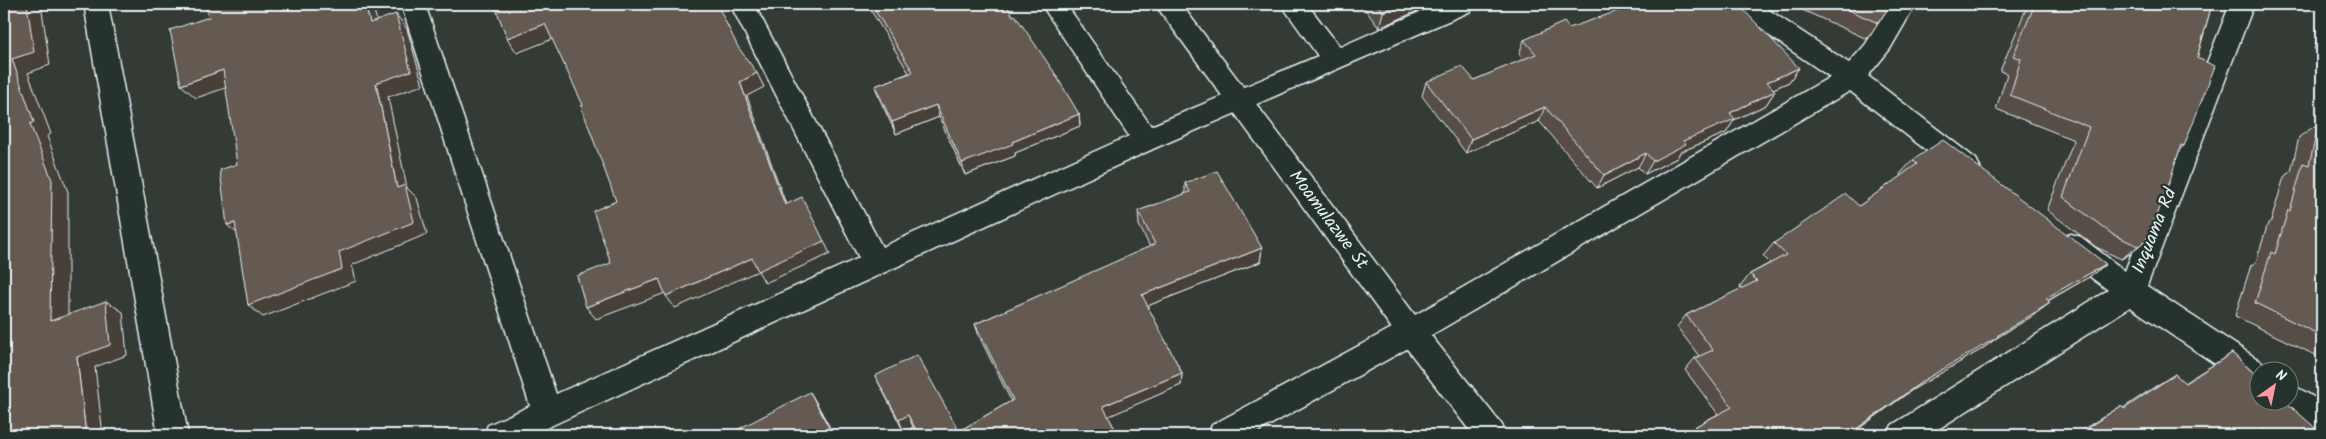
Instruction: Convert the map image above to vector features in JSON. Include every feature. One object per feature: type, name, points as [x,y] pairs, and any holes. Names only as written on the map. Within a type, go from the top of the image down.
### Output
[{"type":"street","points":[[96,4],[173,435]]},
{"type":"street","points":[[413,4],[547,413]]},
{"type":"street","points":[[742,4],[876,263]]},
{"type":"street","points":[[1053,4],[1146,140]]},
{"type":"street","name":"Moamulazwe St","points":[[1167,4],[1411,332],[1491,435]]},
{"type":"street","points":[[1292,4],[1335,60]]},
{"type":"street","points":[[499,435],[1146,140],[1462,4]]},
{"type":"street","points":[[1742,4],[1851,78],[1986,181]]},
{"type":"street","points":[[1224,435],[1411,332],[1851,78],[1874,53],[1904,4]]},
{"type":"street","name":"Inquama Rd","points":[[1903,435],[2114,303],[2129,290],[2139,274],[2242,4]]},
{"type":"street","points":[[2050,230],[2129,290],[2248,369]]},
{"type":"street","points":[[2298,403],[2322,419]]},
{"type":"building","points":[[4,4],[27,4],[34,52],[12,59],[34,122],[30,124],[52,180],[50,321],[106,301],[110,345],[77,357],[86,435],[4,435]]},
{"type":"building","points":[[205,4],[365,4],[370,23],[396,14],[411,71],[376,83],[397,188],[405,185],[414,222],[339,252],[342,269],[248,305],[235,223],[227,225],[220,170],[237,164],[223,70],[181,85],[170,30],[209,17]]},
{"type":"building","points":[[494,4],[717,4],[738,47],[757,73],[740,82],[785,205],[802,197],[824,241],[758,271],[752,258],[666,296],[659,279],[586,307],[577,276],[611,263],[593,211],[616,201],[581,106],[583,105],[545,24],[507,38]]},
{"type":"building","points":[[871,4],[1006,4],[1054,72],[1079,114],[1012,142],[1013,144],[962,163],[936,105],[892,122],[875,86],[913,72]]},
{"type":"building","points":[[1376,4],[1401,4],[1383,12]]},
{"type":"building","points":[[1638,4],[1738,4],[1799,68],[1767,82],[1775,91],[1730,113],[1735,119],[1683,141],[1686,144],[1653,161],[1646,153],[1604,175],[1545,107],[1471,139],[1426,82],[1462,66],[1474,80],[1536,54],[1524,40],[1564,22],[1569,28]]},
{"type":"building","points":[[1835,4],[1891,4],[1878,23]]},
{"type":"building","points":[[2035,4],[2212,4],[2197,58],[2215,66],[2184,146],[2181,145],[2170,180],[2146,241],[2138,246],[2112,234],[2063,197],[2089,127],[2010,95],[2021,59],[2013,56]]},
{"type":"building","points":[[2319,123],[2322,124],[2322,336],[2255,303],[2271,252],[2275,254],[2288,210],[2290,211],[2303,163],[2309,165]]},
{"type":"building","points":[[1943,140],[2106,264],[2046,298],[2050,303],[1998,337],[1926,379],[1848,435],[1703,435],[1696,426],[1732,407],[1695,358],[1713,350],[1686,315],[1757,281],[1750,274],[1786,255],[1774,243],[1846,194],[1859,206],[1917,164],[1913,160]]},
{"type":"building","points":[[1217,171],[1262,248],[1142,295],[1182,373],[1103,406],[1118,435],[919,435],[908,415],[899,420],[875,376],[917,355],[959,431],[1013,400],[975,324],[1155,244],[1138,211],[1190,192],[1185,183]]},
{"type":"building","points":[[2232,353],[2248,368],[2248,412],[2297,412],[2322,435],[2272,435],[2265,429],[2256,435],[2094,435],[2087,428],[2121,406],[2124,409],[2175,374],[2185,383]]},
{"type":"building","points":[[810,392],[833,435],[727,435]]},
{"type":"building","points":[[720,429],[722,435],[705,435]]}]
